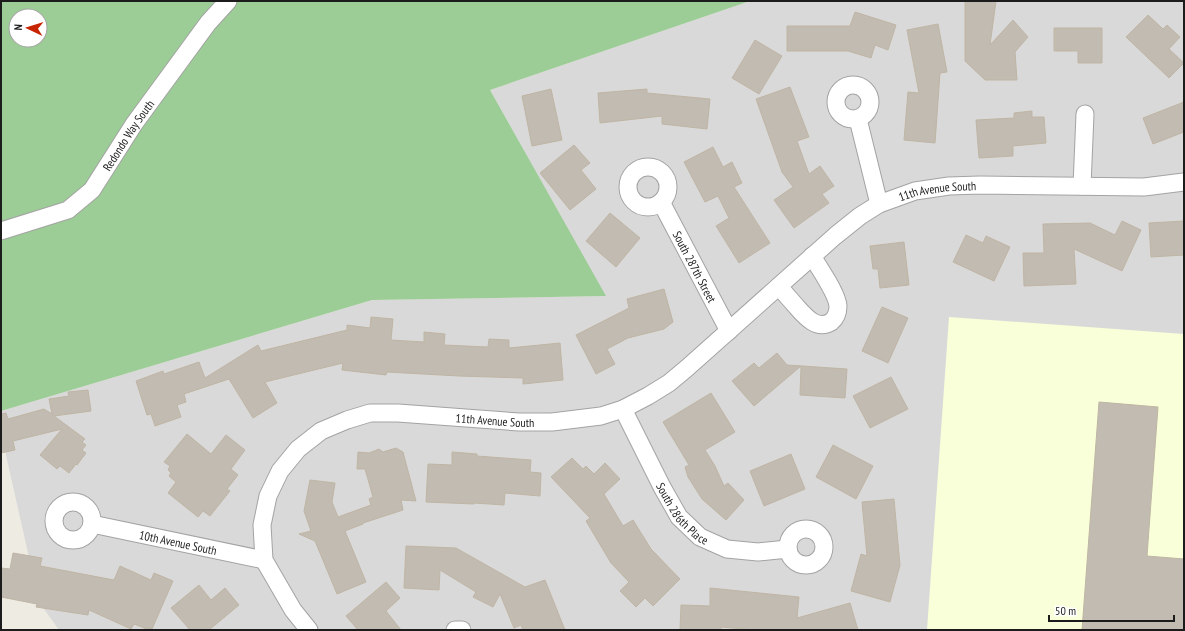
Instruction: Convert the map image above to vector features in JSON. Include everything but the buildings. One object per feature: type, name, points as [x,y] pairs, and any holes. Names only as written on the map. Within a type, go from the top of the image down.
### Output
[{"type":"street","name":"Redondo Way South","points":[[1,231],[68,210],[92,190],[134,124],[208,23],[228,1]]},
{"type":"street","points":[[1082,186],[1085,114]]},
{"type":"street","points":[[858,119],[879,204]]},
{"type":"street","name":"11th Avenue South","points":[[264,560],[262,525],[268,496],[280,471],[298,449],[321,431],[347,420],[370,413],[398,413],[519,422],[552,422],[601,416],[623,409],[669,383],[812,256],[860,216],[879,204],[915,191],[949,186],[1082,186],[1144,188],[1184,182]]},
{"type":"street","name":"South 287th Street","points":[[662,202],[729,331]]},
{"type":"street","points":[[779,286],[808,320],[817,325],[827,324],[834,320],[837,314],[838,305],[812,256]]},
{"type":"street","name":"South 286th Place","points":[[623,409],[662,487],[679,517],[700,537],[727,549],[758,552],[788,549]]},
{"type":"street","name":"10th Avenue South","points":[[92,524],[264,560]]},
{"type":"street","points":[[264,560],[293,610],[308,630]]},
{"type":"street","points":[[454,630],[462,630]]},
{"type":"shaded area","points":[[750,1],[1184,1],[1184,630],[59,630],[39,602],[1,433],[1,411],[372,300],[605,296],[490,90]]},
{"type":"shaded area","points":[[949,317],[1184,334],[1184,630],[927,630]]},
{"type":"green space","points":[[1,1],[750,1],[490,90],[606,296],[372,300],[1,411]]}]
